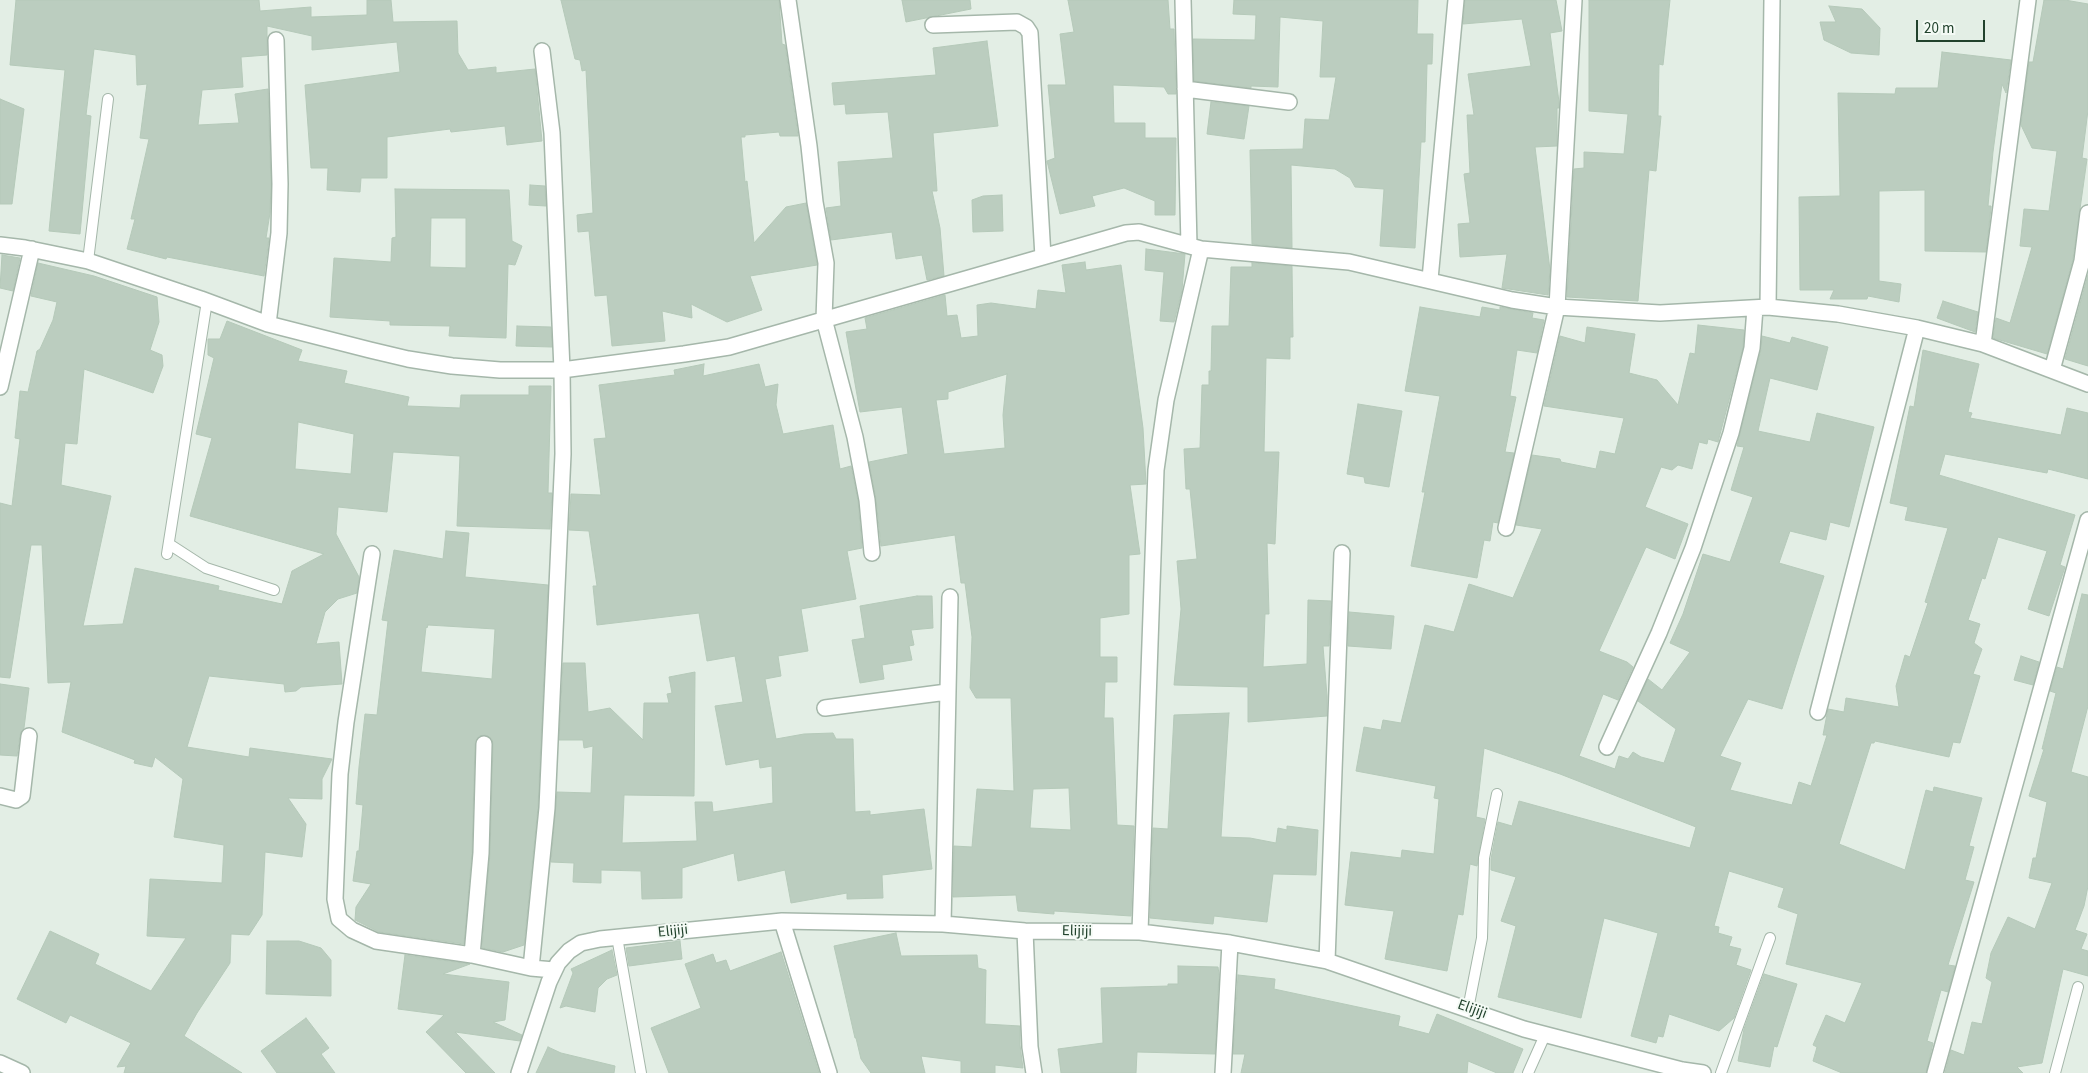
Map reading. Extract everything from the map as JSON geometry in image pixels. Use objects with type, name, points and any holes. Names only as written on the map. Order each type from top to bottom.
[{"type":"street","points":[[788,0],[810,146],[815,202],[826,263],[824,320],[855,437],[867,500],[872,553]]},
{"type":"street","points":[[1140,932],[1156,470],[1166,400],[1195,247],[1185,89],[1183,0]]},
{"type":"street","points":[[1430,279],[1456,0]]},
{"type":"street","points":[[1506,528],[1557,307],[1574,0]]},
{"type":"street","points":[[1607,747],[1659,633],[1693,548],[1731,432],[1752,348],[1761,307],[1772,0]]},
{"type":"street","points":[[1983,344],[2028,0]]},
{"type":"street","points":[[933,25],[1017,22],[1026,27],[1030,34],[1043,257]]},
{"type":"street","points":[[268,324],[279,233],[280,184],[276,40]]},
{"type":"street","points":[[530,968],[547,808],[563,454],[562,370],[552,133],[542,51]]},
{"type":"street","points":[[1185,89],[1289,102]]},
{"type":"street","points":[[2052,370],[2082,261],[2088,213]]},
{"type":"street","points":[[0,245],[32,249],[88,261],[207,301],[268,324],[408,359],[443,365],[500,370],[562,370],[684,354],[729,346],[1126,233],[1139,232],[1195,247],[1349,262],[1430,279],[1512,300],[1557,307],[1660,313],[1761,307],[1838,314],[1917,328],[1983,344],[2088,384]]},
{"type":"street","points":[[0,387],[32,249]]},
{"type":"street","points":[[1818,712],[1917,328]]},
{"type":"street","points":[[1935,1073],[2088,520]]},
{"type":"street","points":[[1327,960],[1342,552]]},
{"type":"street","points":[[372,554],[346,722],[340,774],[335,899],[339,919],[352,930],[376,940],[472,955],[530,968],[554,970]]},
{"type":"street","points":[[943,924],[950,597]]},
{"type":"street","points":[[825,708],[947,692]]},
{"type":"street","points":[[0,796],[16,800],[22,796],[29,736]]},
{"type":"street","points":[[472,955],[481,853],[484,744]]},
{"type":"street","points":[[782,921],[828,1073]]},
{"type":"street","name":"Elijiji","points":[[518,1073],[554,970],[569,951],[582,943],[617,937],[782,921],[943,924],[1025,931],[1140,932],[1230,943],[1327,960],[1545,1035],[1682,1071],[1703,1073]]},
{"type":"street","points":[[1025,931],[1030,1047],[1034,1073]]},
{"type":"street","points":[[1223,1073],[1230,943]]},
{"type":"street","points":[[0,1063],[22,1073]]},
{"type":"lane","points":[[88,261],[108,99]]},
{"type":"lane","points":[[207,301],[168,549],[206,568],[274,590]]},
{"type":"lane","points":[[1468,1009],[1482,938],[1484,858],[1497,794]]},
{"type":"lane","points":[[617,937],[641,1073]]},
{"type":"lane","points":[[1721,1073],[1770,938]]},
{"type":"lane","points":[[2055,1073],[2078,987]]},
{"type":"lane","points":[[1528,1073],[1545,1035]]},
{"type":"building","points":[[16,0],[259,0],[260,11],[311,7],[311,17],[367,15],[367,0],[391,0],[393,22],[457,21],[458,53],[468,70],[496,67],[496,73],[535,69],[542,141],[507,145],[505,126],[451,132],[450,129],[387,137],[387,178],[361,178],[360,192],[327,190],[328,168],[311,168],[305,85],[400,72],[397,42],[312,50],[312,36],[267,26],[267,55],[241,57],[243,87],[202,90],[198,125],[239,123],[235,94],[268,89],[271,184],[270,213],[266,238],[269,238],[264,276],[167,257],[166,259],[127,249],[135,219],[131,219],[149,139],[140,138],[147,84],[137,85],[136,55],[94,49],[86,115],[91,116],[80,234],[49,231],[65,70],[10,65]]},
{"type":"building","points":[[561,0],[779,0],[782,44],[785,45],[798,136],[780,136],[779,132],[741,137],[745,182],[747,181],[754,243],[786,207],[806,203],[817,265],[750,276],[762,310],[727,322],[691,304],[692,318],[662,311],[665,341],[612,346],[607,295],[595,296],[589,231],[578,232],[577,215],[593,213],[586,70],[582,71],[580,60],[575,59]]},
{"type":"building","points":[[902,0],[970,0],[971,9],[906,22]]},
{"type":"building","points":[[1068,0],[1168,0],[1170,29],[1174,29],[1176,94],[1168,94],[1164,87],[1113,85],[1114,123],[1145,123],[1145,138],[1176,138],[1175,215],[1155,215],[1155,201],[1124,188],[1092,196],[1095,206],[1060,214],[1047,161],[1055,158],[1048,85],[1066,85],[1060,34],[1074,32]]},
{"type":"building","points":[[1234,0],[1418,0],[1417,34],[1433,34],[1432,64],[1427,64],[1425,142],[1421,142],[1415,248],[1380,246],[1384,189],[1355,187],[1350,178],[1335,169],[1291,165],[1292,248],[1252,244],[1250,150],[1303,149],[1305,119],[1329,120],[1336,77],[1320,77],[1323,21],[1280,17],[1278,87],[1251,86],[1251,88],[1194,81],[1193,39],[1255,40],[1256,15],[1233,14]]},
{"type":"building","points":[[1465,0],[1556,0],[1562,31],[1550,33],[1559,102],[1559,108],[1557,108],[1557,146],[1535,147],[1550,270],[1548,295],[1502,288],[1507,254],[1460,257],[1458,224],[1470,223],[1464,174],[1470,173],[1467,115],[1474,115],[1468,74],[1531,66],[1522,19],[1463,24]]},
{"type":"building","points":[[1589,0],[1670,0],[1663,65],[1659,64],[1658,116],[1661,116],[1656,171],[1649,170],[1638,301],[1567,297],[1574,169],[1584,168],[1584,152],[1624,154],[1628,114],[1589,111]]},
{"type":"building","points":[[2044,0],[2065,0],[2088,4],[2088,110],[2082,158],[2087,159],[2073,259],[2047,354],[1993,338],[1996,318],[2010,323],[2032,247],[2020,246],[2024,209],[2049,211],[2057,151],[2032,148],[2021,125],[2029,62],[2033,62]]},
{"type":"building","points":[[1829,6],[1862,9],[1880,28],[1879,55],[1851,53],[1824,40],[1820,22],[1836,22]]},
{"type":"building","points":[[987,41],[998,126],[933,133],[937,191],[932,191],[940,228],[944,276],[927,280],[922,255],[896,259],[892,232],[831,240],[826,208],[841,206],[838,162],[893,158],[888,112],[846,114],[845,104],[834,105],[832,83],[936,75],[933,48]]},
{"type":"building","points":[[1942,52],[2011,60],[2006,93],[2002,84],[1993,152],[1988,206],[1991,206],[1991,208],[1986,252],[1925,251],[1925,190],[1879,191],[1879,281],[1901,284],[1899,302],[1868,296],[1867,299],[1830,299],[1834,290],[1800,290],[1799,197],[1840,196],[1838,93],[1895,94],[1896,88],[1938,88]]},
{"type":"building","points":[[0,99],[24,109],[12,204],[0,204]]},
{"type":"building","points":[[1211,102],[1249,106],[1244,139],[1207,134]]},
{"type":"building","points":[[530,185],[545,186],[546,206],[529,205]]},
{"type":"building","points":[[395,189],[509,190],[512,241],[522,246],[515,265],[508,264],[506,338],[449,336],[450,326],[390,325],[390,321],[330,317],[334,258],[391,262],[392,238],[396,237]],"holes":[[[431,218],[466,218],[466,268],[430,267]]]},
{"type":"building","points":[[1002,195],[1003,231],[973,232],[972,200],[983,196]]},
{"type":"building","points":[[1146,249],[1185,254],[1182,290],[1174,322],[1160,321],[1164,272],[1145,270]]},
{"type":"building","points":[[2,255],[20,258],[13,291],[0,288]]},
{"type":"building","points":[[1085,262],[1086,270],[1121,265],[1143,428],[1146,484],[1130,485],[1140,554],[1129,555],[1129,614],[1100,618],[1100,657],[1117,657],[1117,682],[1105,682],[1104,718],[1113,718],[1117,825],[1134,826],[1131,916],[1054,911],[1054,914],[1018,911],[1016,895],[953,897],[954,846],[972,847],[977,789],[1014,791],[1011,698],[976,698],[970,688],[972,637],[965,583],[961,583],[955,535],[881,546],[876,499],[869,462],[908,454],[902,407],[860,412],[846,332],[867,329],[865,318],[945,295],[947,316],[957,315],[961,338],[978,336],[977,305],[991,303],[1036,309],[1038,290],[1066,293],[1062,265]],"holes":[[[1007,374],[1003,415],[1005,448],[944,454],[936,400],[948,399],[948,392]],[[1069,788],[1071,830],[1030,828],[1033,789]]]},
{"type":"building","points":[[38,263],[94,276],[157,297],[159,322],[150,350],[162,355],[163,366],[153,393],[84,369],[77,444],[65,443],[61,485],[111,496],[83,626],[123,624],[135,568],[219,586],[218,590],[282,604],[292,571],[324,554],[190,516],[212,438],[196,434],[214,358],[208,355],[208,339],[220,339],[227,321],[302,350],[298,361],[347,371],[344,383],[409,397],[407,406],[460,408],[461,395],[529,395],[529,386],[551,386],[548,493],[552,493],[550,529],[457,526],[460,456],[393,452],[387,512],[338,507],[336,534],[359,577],[357,593],[338,599],[325,612],[316,644],[339,642],[342,684],[301,687],[296,691],[285,692],[284,684],[209,676],[187,747],[249,757],[250,748],[332,759],[322,779],[322,799],[288,798],[306,824],[302,857],[265,852],[262,915],[249,935],[231,934],[230,963],[184,1036],[242,1073],[124,1073],[126,1066],[117,1067],[131,1043],[70,1015],[66,1023],[17,999],[50,931],[99,954],[95,964],[151,991],[186,938],[147,936],[150,879],[222,883],[224,845],[174,837],[183,779],[155,757],[152,767],[134,763],[135,760],[62,732],[71,682],[48,683],[42,545],[31,545],[10,678],[0,677],[0,503],[12,506],[20,439],[15,438],[20,391],[28,392],[37,351],[40,349],[53,320],[57,302],[31,296]],"holes":[[[298,422],[354,434],[351,474],[295,469]]]},
{"type":"building","points":[[1252,263],[1292,266],[1293,337],[1290,337],[1290,359],[1266,358],[1264,452],[1279,452],[1275,544],[1267,543],[1269,614],[1265,614],[1263,667],[1307,664],[1308,600],[1331,601],[1329,646],[1323,646],[1327,716],[1248,722],[1248,687],[1174,685],[1181,609],[1177,561],[1197,559],[1190,489],[1186,489],[1184,449],[1200,448],[1202,385],[1209,385],[1212,326],[1229,326],[1231,267],[1252,267]]},
{"type":"building","points":[[2088,275],[2088,366],[2065,359]]},
{"type":"building","points":[[1943,301],[1978,312],[1975,332],[1937,318]]},
{"type":"building","points":[[1420,307],[1480,317],[1482,307],[1500,310],[1500,307],[1533,313],[1532,318],[1544,320],[1537,353],[1517,350],[1510,396],[1516,397],[1505,452],[1514,453],[1498,523],[1493,522],[1490,541],[1484,540],[1477,578],[1411,566],[1425,492],[1422,492],[1440,396],[1405,391]]},
{"type":"building","points":[[1698,325],[1744,330],[1743,347],[1718,442],[1708,439],[1707,444],[1699,442],[1692,469],[1678,465],[1672,470],[1661,467],[1645,507],[1688,524],[1675,559],[1646,547],[1599,651],[1627,662],[1633,667],[1618,700],[1603,694],[1579,756],[1615,769],[1619,756],[1628,759],[1633,752],[1641,757],[1664,763],[1676,729],[1638,701],[1648,679],[1662,690],[1690,652],[1670,643],[1683,614],[1703,554],[1730,562],[1753,497],[1731,490],[1744,447],[1737,446],[1761,350],[1762,336],[1790,343],[1792,337],[1828,347],[1817,390],[1770,378],[1758,431],[1810,442],[1817,413],[1874,427],[1849,527],[1830,522],[1826,540],[1790,531],[1779,563],[1824,576],[1782,709],[1748,699],[1720,756],[1741,763],[1730,790],[1792,805],[1799,782],[1811,786],[1827,735],[1823,735],[1828,709],[1844,712],[1846,698],[1899,707],[1896,686],[1905,655],[1910,657],[1928,603],[1925,602],[1948,528],[1905,520],[1908,507],[1890,503],[1910,406],[1914,407],[1923,350],[1979,364],[1968,412],[1972,413],[1970,418],[2061,435],[2067,408],[2088,413],[2088,479],[2048,469],[2047,473],[1945,454],[1939,475],[2075,515],[2060,565],[2065,567],[2049,616],[2028,609],[2047,551],[1998,537],[1985,579],[1982,578],[1968,620],[1980,624],[1974,643],[1982,649],[1973,674],[1980,676],[1960,743],[1953,742],[1949,757],[1875,741],[1871,743],[1839,844],[1905,870],[1926,790],[1933,792],[1934,787],[1982,798],[1969,846],[1974,847],[1965,880],[1974,882],[1948,965],[1955,966],[1948,992],[1941,990],[1927,1041],[1933,1043],[1926,1073],[1842,1073],[1813,1061],[1817,1047],[1813,1045],[1826,1015],[1845,1023],[1862,983],[1786,964],[1798,914],[1778,907],[1784,888],[1729,871],[1714,926],[1719,927],[1718,933],[1732,937],[1729,946],[1741,949],[1736,965],[1751,970],[1734,1018],[1719,1031],[1669,1014],[1663,1037],[1658,1036],[1656,1043],[1631,1036],[1658,933],[1604,918],[1581,1018],[1498,997],[1516,926],[1501,921],[1516,877],[1491,870],[1491,859],[1498,822],[1512,826],[1519,801],[1690,848],[1696,827],[1560,774],[1484,748],[1476,817],[1485,819],[1477,866],[1470,864],[1463,915],[1458,914],[1447,971],[1385,959],[1394,911],[1345,905],[1351,852],[1401,858],[1402,850],[1434,854],[1439,799],[1434,798],[1436,786],[1356,771],[1364,727],[1381,730],[1383,720],[1401,723],[1425,625],[1454,632],[1469,584],[1513,598],[1542,529],[1516,525],[1532,455],[1560,459],[1561,462],[1596,469],[1600,451],[1615,454],[1624,418],[1544,406],[1560,336],[1585,343],[1587,327],[1635,334],[1629,373],[1657,380],[1678,405],[1690,353],[1695,354]]},
{"type":"building","points":[[517,326],[551,327],[552,347],[516,346]]},
{"type":"building","points":[[704,364],[703,376],[759,364],[765,387],[778,384],[776,405],[783,434],[833,425],[840,469],[851,466],[858,501],[862,548],[847,551],[856,599],[801,609],[808,651],[778,656],[781,676],[765,679],[776,739],[804,734],[833,733],[836,739],[853,739],[855,812],[870,811],[870,815],[924,809],[932,869],[882,875],[883,898],[847,899],[847,893],[791,903],[785,870],[738,881],[734,853],[682,868],[682,898],[642,899],[641,871],[601,870],[601,883],[573,882],[574,863],[551,862],[557,792],[591,793],[593,746],[584,748],[583,740],[559,740],[563,663],[585,663],[588,712],[610,708],[643,740],[644,703],[669,703],[667,694],[672,693],[669,677],[695,672],[694,796],[624,795],[622,843],[697,841],[695,802],[712,802],[713,812],[773,803],[772,766],[760,768],[759,759],[726,765],[715,706],[743,702],[735,656],[707,661],[699,613],[597,625],[593,586],[597,586],[589,531],[569,530],[571,494],[601,495],[594,439],[606,438],[599,385],[675,375],[674,370]]},
{"type":"building","points":[[1358,404],[1402,411],[1389,487],[1365,483],[1364,477],[1347,474]]},
{"type":"building","points":[[446,531],[469,533],[465,577],[548,585],[538,807],[524,945],[503,952],[482,948],[490,853],[493,744],[492,739],[485,735],[479,736],[475,744],[472,852],[464,944],[379,932],[355,920],[356,907],[371,884],[353,881],[357,851],[359,851],[363,805],[356,804],[365,714],[377,715],[388,621],[382,620],[394,550],[443,559]],"holes":[[[428,625],[495,629],[492,679],[421,672],[426,627]]]},
{"type":"building","points":[[2082,594],[2088,595],[2088,706],[2071,772],[2088,777],[2088,886],[2084,906],[2075,930],[2087,934],[2081,949],[2088,951],[2088,976],[2063,969],[2042,1063],[2017,1067],[2023,1073],[1945,1073],[1951,1050],[1964,1055],[1972,1022],[1982,1024],[1992,982],[1986,978],[1991,953],[2008,917],[2035,929],[2052,883],[2029,878],[2033,858],[2036,858],[2047,802],[2029,796],[2044,749],[2042,749],[2056,693],[2050,691],[2057,667],[2063,669]]},
{"type":"building","points":[[917,596],[932,596],[933,628],[911,630],[914,645],[909,646],[912,660],[882,665],[884,679],[860,683],[852,640],[865,638],[860,606]]},
{"type":"building","points":[[1349,612],[1394,616],[1391,649],[1348,646]]},
{"type":"building","points":[[2021,656],[2039,662],[2033,685],[2014,680]]},
{"type":"building","points":[[0,684],[29,688],[24,728],[20,735],[17,756],[0,755]]},
{"type":"building","points":[[1229,713],[1221,837],[1250,838],[1276,843],[1278,828],[1287,830],[1287,826],[1318,830],[1316,875],[1273,874],[1267,922],[1214,916],[1213,924],[1150,918],[1153,828],[1168,829],[1174,715]]},
{"type":"building","points":[[896,933],[901,956],[977,955],[978,968],[986,970],[985,1024],[1020,1026],[1023,1068],[995,1065],[995,1073],[961,1073],[961,1061],[921,1056],[925,1073],[871,1073],[861,1059],[834,946]]},
{"type":"building","points":[[267,941],[299,941],[321,948],[331,960],[331,996],[266,994]]},
{"type":"building","points":[[680,941],[682,959],[629,966],[626,948]]},
{"type":"building","points":[[612,950],[617,975],[607,979],[598,988],[595,1012],[566,1006],[560,1008],[573,973],[571,969]]},
{"type":"building","points":[[781,952],[819,1073],[669,1073],[651,1028],[701,1008],[685,964],[713,954],[716,963],[726,960],[730,971]]},
{"type":"building","points":[[405,955],[470,964],[443,974],[509,982],[505,1020],[493,1022],[522,1035],[520,1041],[455,1032],[495,1073],[466,1073],[426,1032],[444,1015],[398,1009]]},
{"type":"building","points":[[1178,966],[1218,967],[1215,1054],[1137,1052],[1136,1073],[1061,1073],[1058,1049],[1103,1043],[1101,988],[1178,984]]},
{"type":"building","points":[[1764,974],[1797,984],[1777,1047],[1774,1046],[1770,1067],[1738,1061],[1744,1029]]},
{"type":"building","points":[[1238,975],[1275,979],[1274,989],[1400,1016],[1398,1026],[1429,1034],[1437,1014],[1523,1049],[1513,1073],[1497,1073],[1468,1061],[1467,1073],[1241,1073],[1245,1054],[1233,1054]]},
{"type":"building","points":[[306,1018],[329,1048],[321,1054],[335,1073],[277,1073],[261,1051]]},
{"type":"building","points":[[548,1047],[561,1053],[615,1066],[614,1073],[536,1073]]}]
